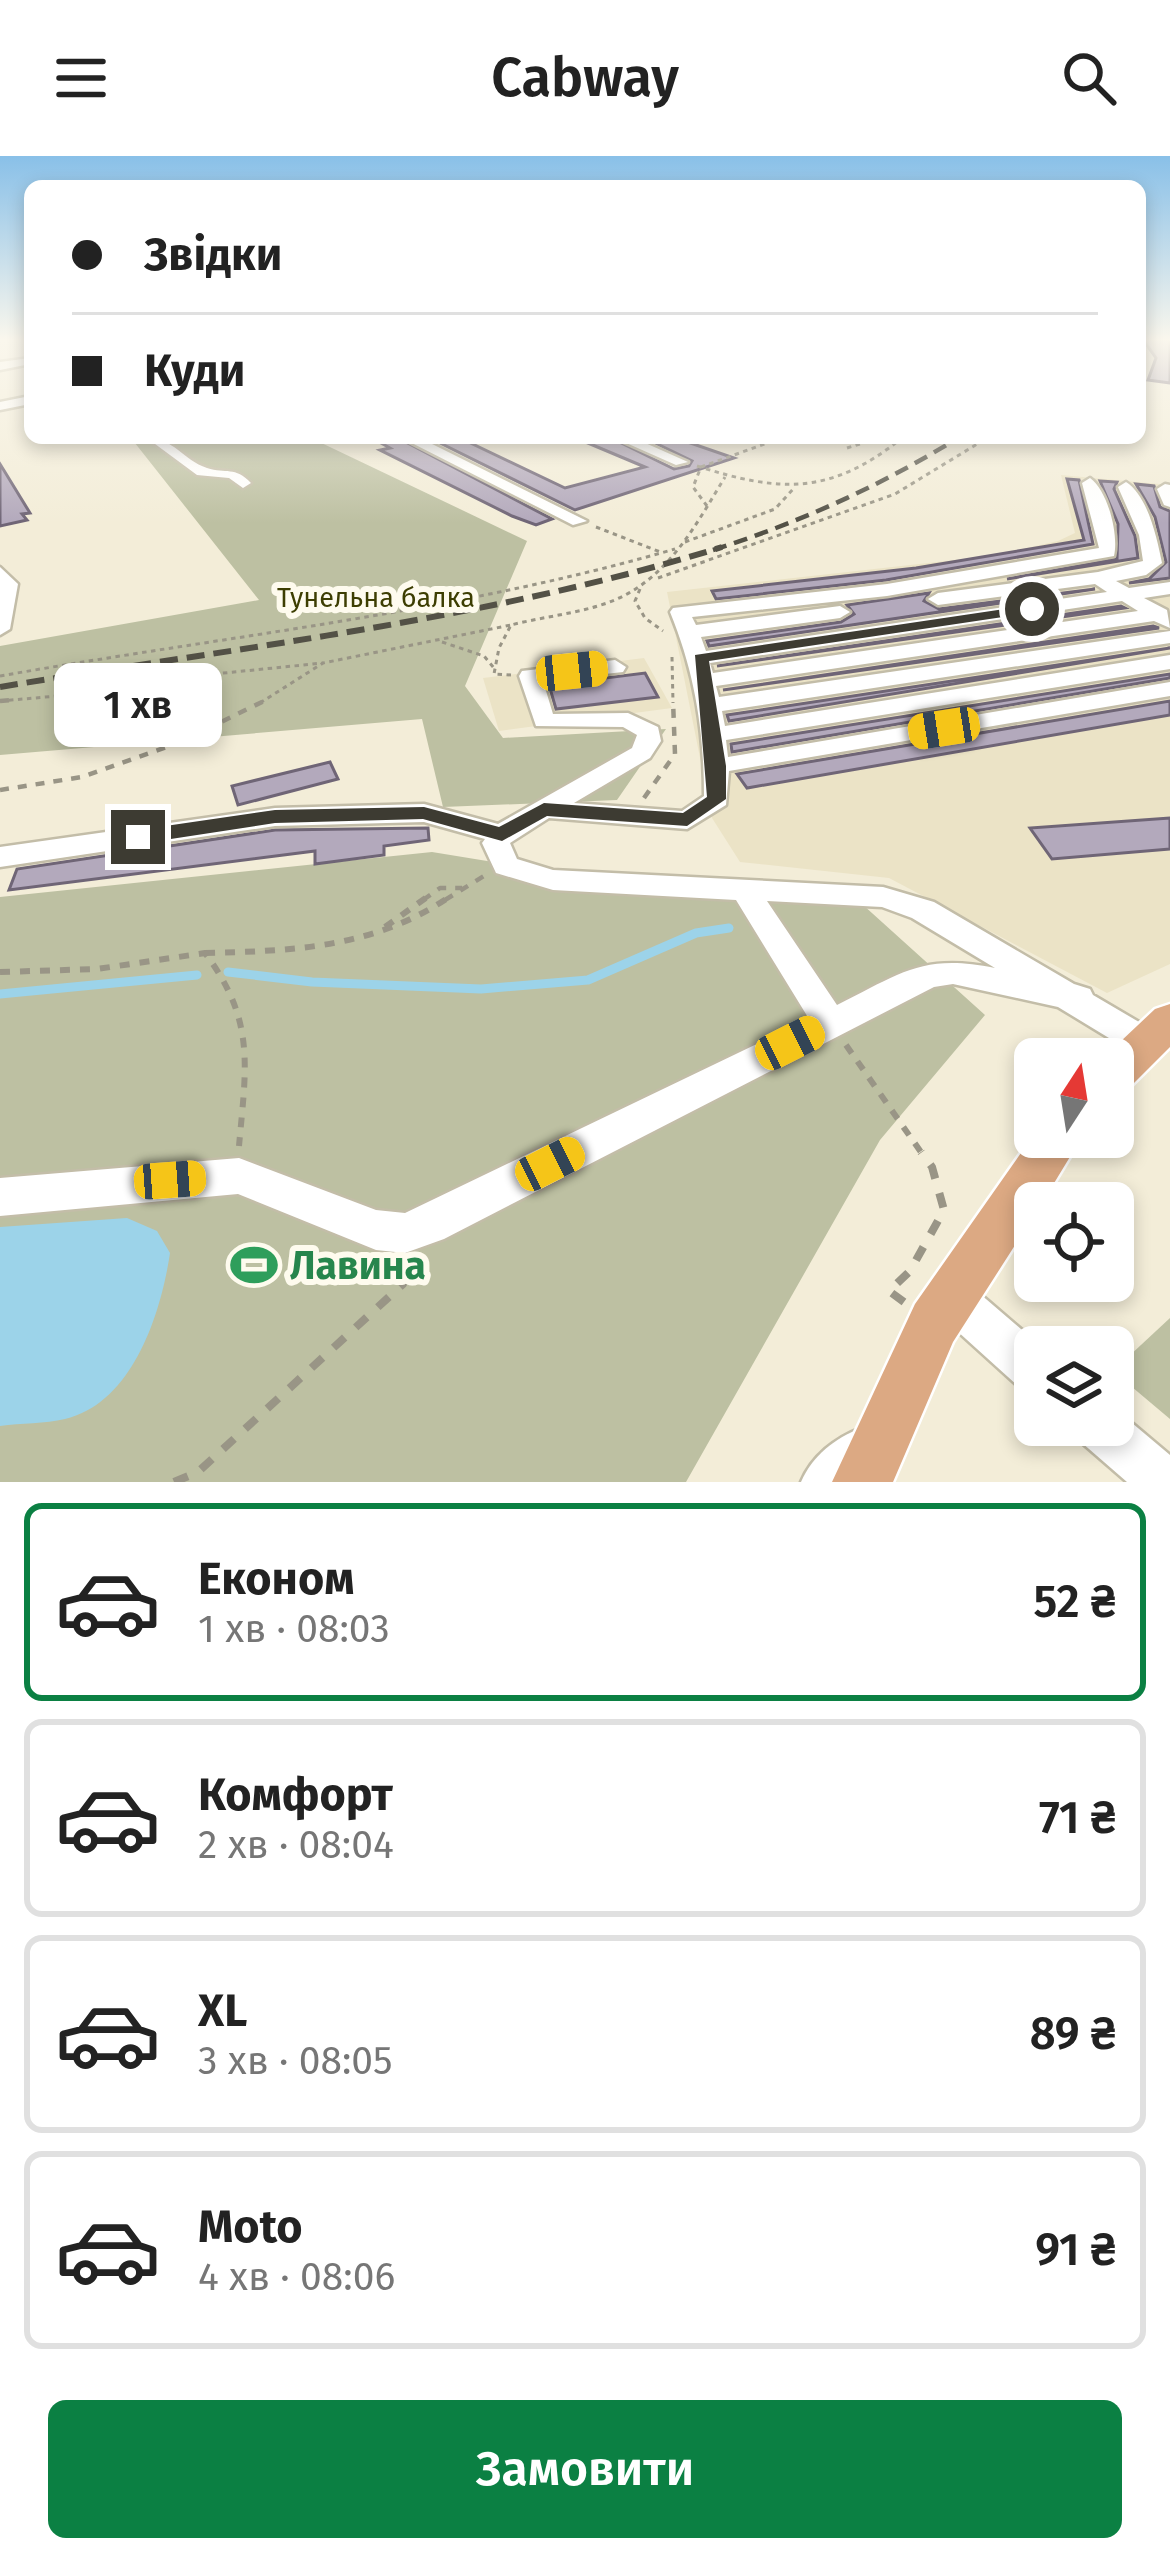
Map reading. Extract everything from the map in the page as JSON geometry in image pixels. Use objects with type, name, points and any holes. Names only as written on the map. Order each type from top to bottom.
[{"type":"main road","points":[[1134,1055],[1157,1031]]},
{"type":"main road","points":[[870,1460],[950,1296],[1045,1158]]},
{"type":"street","points":[[162,444],[202,472],[233,474],[244,483]]},
{"type":"street","points":[[421,444],[579,521]]},
{"type":"street","points":[[636,444],[680,462]]},
{"type":"street","points":[[544,809],[687,820],[717,799],[717,766],[702,669],[679,634],[680,612],[887,590],[1108,552],[1090,483]]},
{"type":"street","points":[[679,634],[1139,571],[1153,563],[1148,535],[1126,487]]},
{"type":"street","points":[[1098,578],[1166,616]]},
{"type":"street","points":[[0,629],[3,581]]},
{"type":"street","points":[[702,669],[1170,588]]},
{"type":"street","points":[[702,669],[1166,616]]},
{"type":"street","points":[[707,706],[1170,637]]},
{"type":"street","points":[[713,735],[1170,662]]},
{"type":"street","points":[[0,857],[275,817],[424,813],[502,834],[641,753],[649,732],[628,720],[544,721],[530,676],[615,667]]},
{"type":"street","points":[[717,766],[1170,689]]},
{"type":"street","points":[[502,834],[498,852],[506,866],[554,880],[837,891],[883,897],[923,910],[1078,998],[1157,1031]]},
{"type":"street","points":[[744,889],[830,1023]]},
{"type":"street","points":[[0,1196],[239,1176],[376,1230],[404,1233],[430,1225],[928,975],[953,972],[1078,998]]},
{"type":"street","points":[[950,1296],[1014,1352]]},
{"type":"street","points":[[1122,1446],[1164,1482]]},
{"type":"street","points":[[826,1482],[870,1460]]},
{"type":"path","points":[[706,506],[693,487],[701,467],[764,444]]},
{"type":"path","points":[[847,448],[860,444]]},
{"type":"path","points":[[680,462],[725,477],[820,486],[844,477],[893,444]]},
{"type":"path","points":[[0,700],[150,688],[214,674],[323,663],[607,604],[652,580],[895,494],[977,444]]},
{"type":"path","points":[[652,580],[725,477]]},
{"type":"path","points":[[683,542],[775,509],[795,487]]},
{"type":"path","points":[[579,521],[668,557]]},
{"type":"path","points":[[0,676],[170,646],[348,623],[668,557]]},
{"type":"path","points":[[640,589],[635,601],[645,618],[679,634]]},
{"type":"path","points":[[511,626],[494,674],[530,676]]},
{"type":"path","points":[[437,640],[466,647],[484,656],[495,669]]},
{"type":"path","points":[[632,818],[675,754],[671,653]]},
{"type":"path","points":[[0,790],[82,777],[178,743],[278,694],[323,663]]},
{"type":"path","points":[[0,972],[97,969],[205,953],[297,951],[406,925],[462,888],[440,888],[380,931]]},
{"type":"path","points":[[205,953],[217,969],[248,1042],[239,1176]]},
{"type":"path","points":[[830,1023],[932,1167],[944,1210],[910,1271],[889,1292]]},
{"type":"path","points":[[174,1482],[198,1472],[404,1284],[404,1233]]},
{"type":"shaded area","points":[[1061,475],[1170,485],[1170,964],[1107,993],[889,878],[740,862],[712,818],[667,592],[991,556],[1058,541],[1075,533]]},
{"type":"shaded area","points":[[644,658],[672,708],[499,731],[483,678]]},
{"type":"green space","name":"Тунельна балка","points":[[136,444],[324,444],[527,541],[465,686],[503,738],[666,729],[617,800],[443,807],[422,719],[0,755],[0,646],[259,600]]},
{"type":"green space","points":[[432,852],[524,867],[852,895],[985,1015],[880,1140],[686,1482],[0,1482],[0,897]]},
{"type":"green space","points":[[1170,1318],[1170,1419],[1134,1389],[1134,1351]]},
{"type":"water","points":[[127,1218],[157,1231],[170,1253],[151,1328],[126,1375],[89,1410],[57,1421],[0,1426],[0,1227]]},
{"type":"building","points":[[383,444],[409,444],[552,519],[536,525],[512,516],[380,450],[390,448]]},
{"type":"building","points":[[442,444],[473,444],[565,488],[645,467],[590,444],[623,444],[674,469],[692,461],[657,444],[693,444],[734,458],[575,510]]},
{"type":"building","points":[[0,464],[30,513],[22,514],[27,520],[0,526]]},
{"type":"building","points":[[1067,479],[1079,480],[1093,544],[886,580],[716,599],[712,591],[916,568],[1084,540]]},
{"type":"building","points":[[1100,481],[1117,482],[1114,489],[1135,536],[1138,558],[1007,579],[1117,559],[1118,524]]},
{"type":"building","points":[[1136,484],[1154,486],[1160,507],[1170,511],[1170,578],[1129,583],[1149,579],[1166,562],[1155,517]]},
{"type":"building","points":[[1095,589],[709,646],[707,641],[841,622],[854,614],[847,605],[929,593],[924,601],[939,609]]},
{"type":"building","points":[[1121,606],[1125,608],[717,666]]},
{"type":"building","points":[[1153,626],[1159,628],[723,690]]},
{"type":"building","points":[[1170,648],[729,721],[727,715]]},
{"type":"building","points":[[645,673],[658,697],[556,709],[549,685]]},
{"type":"building","points":[[1170,674],[1170,678],[732,752],[731,744]]},
{"type":"building","points":[[1170,701],[1170,715],[747,788],[737,774]]},
{"type":"building","points":[[330,762],[338,779],[238,805],[232,786]]},
{"type":"building","points":[[1170,818],[1170,849],[1052,859],[1030,828]]},
{"type":"building","points":[[428,828],[429,840],[384,846],[384,855],[315,864],[315,851],[9,890],[17,869],[275,830]]},
{"type":"waterway","points":[[228,972],[312,982],[481,989],[588,980],[696,933],[729,928]]},
{"type":"waterway","points":[[0,994],[197,975]]},
{"type":"railway","points":[[719,548],[839,502],[948,444]]},
{"type":"railway","points":[[0,687],[454,613],[719,548]]},
{"type":"railway","points":[[713,550],[719,548]]},
{"type":"place","name":"Лавина","points":[[254,1265]]},
{"type":"route","points":[[138,837],[275,817],[424,813],[502,834],[544,809],[687,820],[717,799],[717,766],[701,658],[1032,609]]}]
